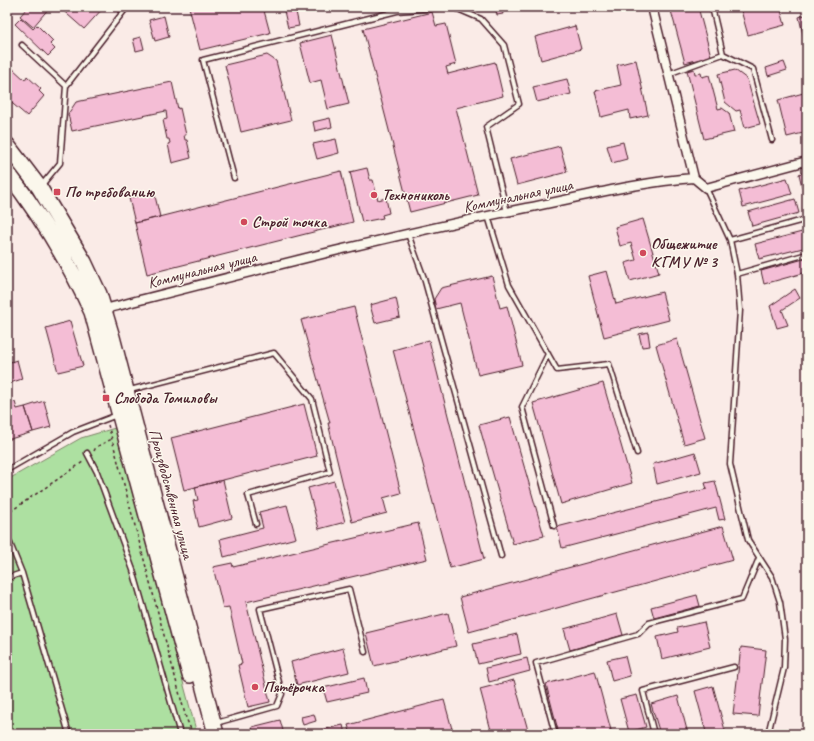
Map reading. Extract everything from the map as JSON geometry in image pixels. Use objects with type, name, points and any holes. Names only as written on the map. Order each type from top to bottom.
[{"type":"highway","name":"Производственная улица","points":[[7,145],[39,187],[84,262],[99,294],[98,311],[112,416],[212,730]]},
{"type":"highway","name":"Производственная улица","points":[[7,172],[28,199],[98,311],[125,391],[212,730]]},
{"type":"street","points":[[652,7],[694,178],[706,188],[807,161]]},
{"type":"street","name":"Коммунальная улица","points":[[98,311],[408,234],[488,216],[666,180],[694,178]]},
{"type":"lane","points":[[39,187],[60,163],[66,86],[126,7]]},
{"type":"lane","points":[[234,178],[203,60],[397,11],[447,7]]},
{"type":"lane","points":[[453,7],[481,19],[504,45],[519,104],[486,127],[507,212]]},
{"type":"lane","points":[[714,7],[712,7],[723,54]]},
{"type":"lane","points":[[22,45],[66,86]]},
{"type":"lane","points":[[668,74],[723,54],[753,69],[772,140]]},
{"type":"lane","points":[[706,188],[730,240],[737,274],[740,310],[730,464],[748,540],[772,577],[780,602],[785,639],[784,668],[768,734]]},
{"type":"lane","points":[[488,216],[509,285],[557,370],[609,364],[637,453]]},
{"type":"lane","points":[[730,240],[807,219]]},
{"type":"lane","points":[[408,234],[424,278],[501,556]]},
{"type":"lane","points":[[737,274],[807,254]]},
{"type":"lane","points":[[125,391],[274,353],[312,399],[330,472],[248,495],[256,524]]},
{"type":"lane","points":[[548,354],[522,407],[554,526]]},
{"type":"lane","points":[[7,470],[73,432],[112,416]]},
{"type":"lane","points":[[88,455],[97,472],[134,570],[180,734]]},
{"type":"lane","points":[[7,536],[22,573],[69,734]]},
{"type":"lane","points":[[555,734],[536,663],[638,634],[649,623],[742,598],[759,558]]},
{"type":"lane","points":[[7,578],[22,573]]},
{"type":"lane","points":[[212,730],[277,706],[282,694],[260,609],[348,589],[365,652]]},
{"type":"lane","points":[[654,734],[643,691],[734,667]]},
{"type":"path","points":[[112,416],[112,439],[186,718],[193,734]]},
{"type":"path","points":[[7,516],[8,513],[88,455],[96,447],[112,439]]},
{"type":"path","points":[[241,729],[243,734]]},
{"type":"green space","points":[[115,428],[197,734],[7,734],[7,480],[81,438]]},
{"type":"building","points":[[28,7],[50,7],[33,27],[20,16]]},
{"type":"building","points":[[59,7],[104,7],[84,29]]},
{"type":"building","points":[[189,7],[263,7],[270,33],[200,50]]},
{"type":"building","points":[[283,7],[295,7],[299,26],[288,28]]},
{"type":"building","points":[[495,7],[507,7],[507,9],[502,10],[503,14],[497,15]]},
{"type":"building","points":[[670,7],[698,7],[711,56],[685,63]]},
{"type":"building","points":[[740,7],[780,7],[785,25],[748,35]]},
{"type":"building","points":[[432,12],[436,26],[446,24],[456,64],[446,67],[448,74],[495,62],[503,96],[456,108],[478,195],[410,212],[363,29]]},
{"type":"building","points":[[807,14],[807,43],[805,43],[799,17]]},
{"type":"building","points":[[164,16],[169,37],[155,41],[149,20]]},
{"type":"building","points":[[21,18],[33,29],[37,25],[53,41],[50,44],[55,49],[48,56],[15,24]]},
{"type":"building","points":[[575,26],[581,49],[541,60],[535,37]]},
{"type":"building","points":[[332,35],[349,104],[328,109],[321,80],[310,83],[300,43]]},
{"type":"building","points":[[141,37],[144,49],[136,51],[133,39]]},
{"type":"building","points":[[267,55],[276,61],[291,120],[241,132],[225,65]]},
{"type":"building","points":[[636,60],[648,115],[630,119],[629,110],[601,117],[595,91],[621,85],[617,65]]},
{"type":"building","points":[[7,61],[12,66],[11,67],[25,80],[27,76],[41,89],[39,91],[44,96],[27,116],[7,99]]},
{"type":"building","points":[[784,62],[787,70],[768,76],[766,68]]},
{"type":"building","points":[[694,69],[695,74],[701,73],[702,77],[709,75],[718,109],[722,108],[729,113],[734,132],[704,139],[687,71]]},
{"type":"building","points":[[735,70],[747,79],[760,124],[745,128],[740,110],[736,111],[725,102],[718,74]]},
{"type":"building","points":[[567,79],[571,94],[537,102],[533,87]]},
{"type":"building","points":[[172,82],[178,109],[180,108],[186,135],[184,135],[185,140],[187,140],[191,158],[172,163],[168,144],[170,143],[169,139],[167,139],[163,120],[167,119],[166,111],[72,131],[68,114],[76,102]]},
{"type":"building","points":[[807,92],[807,132],[787,137],[778,100]]},
{"type":"building","points":[[330,118],[332,127],[315,131],[313,122]]},
{"type":"building","points":[[336,139],[339,153],[317,159],[313,144]]},
{"type":"building","points":[[623,142],[627,159],[612,163],[607,146]]},
{"type":"building","points":[[560,146],[567,172],[517,185],[510,159]]},
{"type":"building","points":[[367,168],[370,180],[373,180],[378,200],[386,198],[389,213],[382,215],[383,218],[362,222],[350,172]]},
{"type":"building","name":"Строй точка","points":[[341,171],[353,222],[147,274],[135,223]]},
{"type":"building","points":[[807,171],[807,194],[804,195],[799,174]]},
{"type":"building","points":[[787,178],[792,194],[743,207],[739,191]]},
{"type":"building","points":[[154,192],[160,217],[135,223],[129,198]]},
{"type":"building","points":[[795,199],[799,213],[752,226],[748,212]]},
{"type":"building","name":"Общежитие КГМУ № 3","points":[[643,219],[659,273],[630,281],[625,263],[636,260],[631,243],[620,246],[615,227]]},
{"type":"building","points":[[806,231],[807,247],[759,259],[755,244]]},
{"type":"building","points":[[807,258],[807,272],[764,284],[761,271]]},
{"type":"building","points":[[607,271],[616,304],[662,292],[669,320],[604,337],[588,276]]},
{"type":"building","points":[[492,276],[500,308],[507,306],[522,365],[478,375],[460,303],[436,309],[434,299],[441,288]]},
{"type":"building","points":[[795,289],[800,298],[782,310],[788,325],[777,328],[770,306]]},
{"type":"building","points":[[396,298],[400,317],[375,323],[370,305]]},
{"type":"building","points":[[354,307],[401,493],[383,498],[387,513],[352,522],[328,423],[330,423],[301,320]]},
{"type":"building","points":[[70,321],[83,366],[58,372],[46,328]]},
{"type":"building","points":[[648,332],[650,346],[642,347],[639,334]]},
{"type":"building","points":[[677,339],[705,438],[684,444],[656,345]]},
{"type":"building","points":[[429,340],[484,559],[450,568],[393,350]]},
{"type":"building","points":[[17,360],[22,379],[7,384],[7,363]]},
{"type":"building","points":[[603,383],[632,483],[561,504],[533,403]]},
{"type":"building","points":[[44,401],[51,427],[33,432],[25,407]]},
{"type":"building","points":[[15,402],[17,409],[25,407],[33,432],[7,440],[7,404]]},
{"type":"building","points":[[304,404],[317,456],[184,490],[171,438]]},
{"type":"building","points":[[510,417],[544,536],[513,544],[479,425]]},
{"type":"building","points":[[695,452],[701,472],[657,484],[653,464]]},
{"type":"building","points":[[223,480],[232,518],[199,527],[193,501],[198,500],[195,487]]},
{"type":"building","points":[[334,481],[345,522],[319,529],[308,488]]},
{"type":"building","points":[[715,481],[725,519],[719,520],[716,508],[562,548],[557,527],[707,489],[705,483]]},
{"type":"building","points":[[287,505],[296,538],[224,557],[220,539],[263,528],[259,512]]},
{"type":"building","points":[[418,523],[427,559],[246,602],[270,702],[248,707],[238,665],[242,664],[229,607],[223,608],[213,567],[232,563],[233,567]]},
{"type":"building","points":[[723,526],[733,560],[469,632],[460,597]]},
{"type":"building","points":[[697,595],[700,606],[654,618],[651,607]]},
{"type":"building","points":[[448,613],[456,646],[374,666],[366,633]]},
{"type":"building","points":[[617,614],[623,635],[570,650],[564,629]]},
{"type":"building","points":[[704,622],[710,647],[662,659],[657,637],[678,632],[677,628]]},
{"type":"building","points":[[517,634],[521,654],[478,664],[473,644]]},
{"type":"building","points":[[741,647],[766,650],[758,716],[733,714]]},
{"type":"building","points":[[343,648],[349,672],[297,685],[291,662]]},
{"type":"building","points":[[625,656],[630,676],[612,681],[607,660]]},
{"type":"building","points":[[527,658],[530,671],[489,682],[486,668]]},
{"type":"building","points":[[595,671],[612,734],[559,734],[546,684]]},
{"type":"building","points":[[364,678],[367,693],[327,702],[323,688]]},
{"type":"building","points":[[514,680],[529,734],[492,734],[480,689]]},
{"type":"building","points":[[713,686],[726,734],[700,734],[706,732],[695,691]]},
{"type":"building","points":[[637,695],[646,727],[629,732],[620,699]]},
{"type":"building","points":[[678,696],[688,734],[660,734],[651,704]]},
{"type":"building","points":[[444,700],[452,729],[433,734],[351,734],[348,725]]},
{"type":"building","points":[[314,714],[316,721],[303,725],[301,717]]},
{"type":"building","points":[[280,720],[284,734],[254,734],[252,727]]},
{"type":"building","points":[[343,725],[345,734],[305,734]]},
{"type":"building","points":[[452,729],[453,734],[433,734]]},
{"type":"place","name":"По требованию","points":[[57,192]]},
{"type":"place","name":"Технониколь","points":[[374,195]]},
{"type":"place","name":"Строй точка","points":[[244,222]]},
{"type":"place","name":"Общежитие КГМУ № 3","points":[[643,253]]},
{"type":"place","name":"Слобода Томиловы","points":[[106,398]]},
{"type":"place","name":"Пятёрочка","points":[[255,687]]}]
